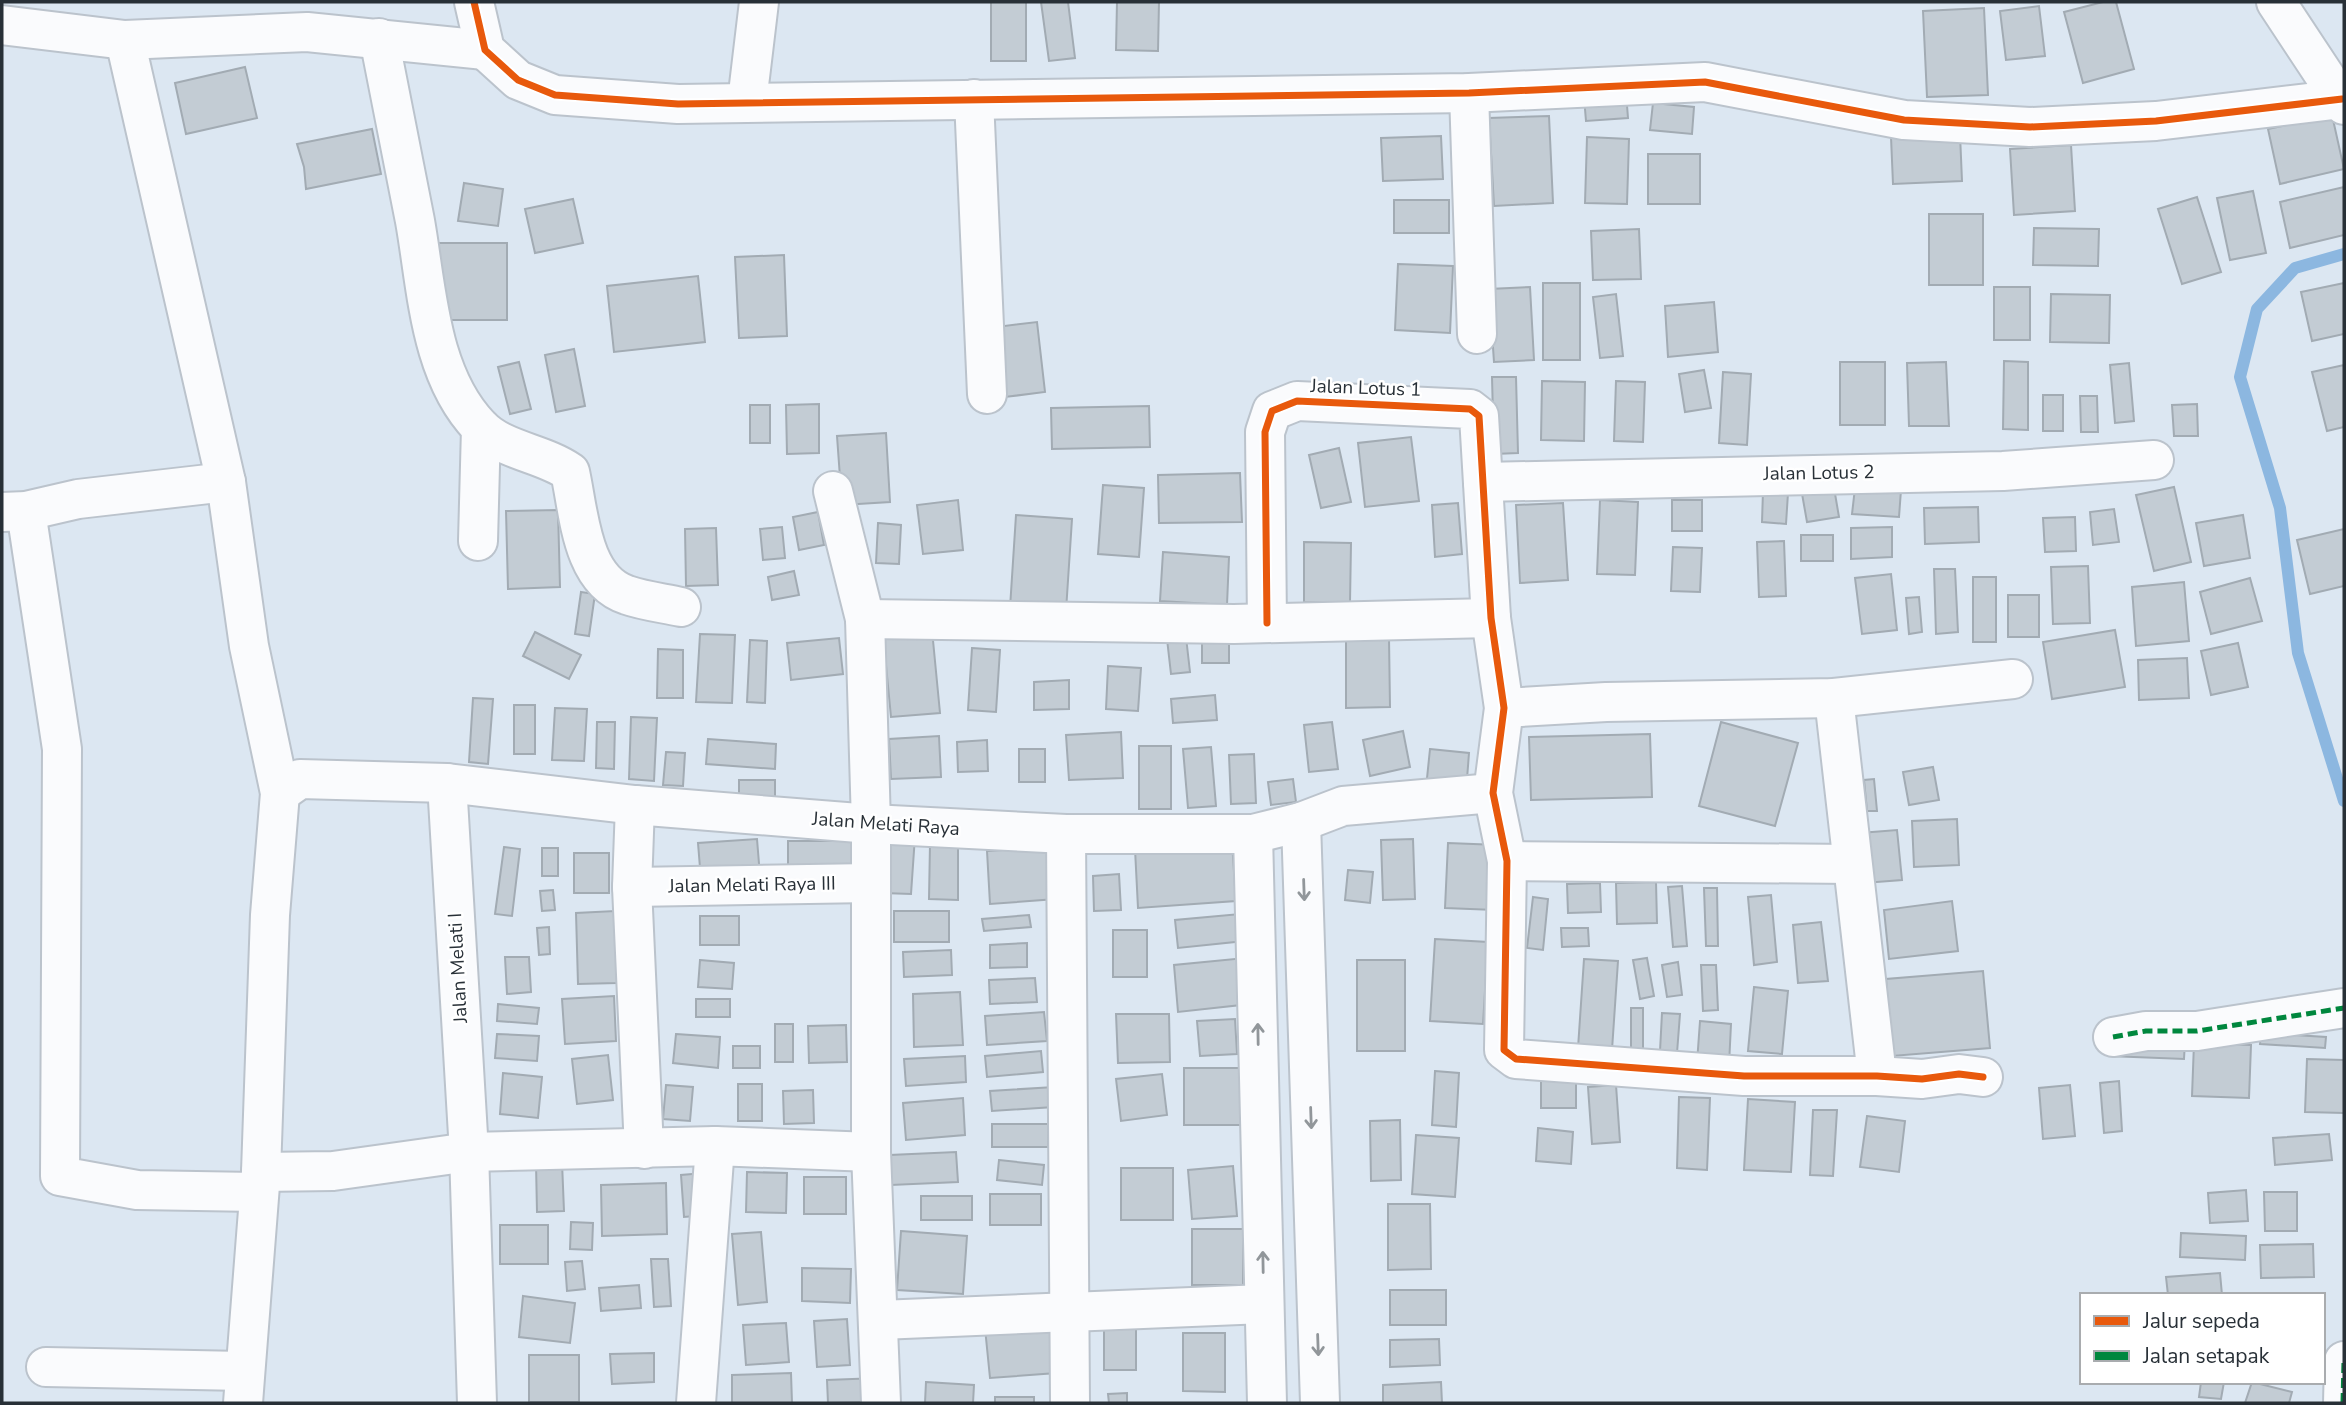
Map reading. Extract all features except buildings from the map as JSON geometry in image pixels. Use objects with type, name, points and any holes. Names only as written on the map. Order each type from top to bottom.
[{"type":"street","points":[[474,2],[485,50],[518,80],[555,95],[678,104],[1469,93],[1705,82],[1905,120],[2031,127],[2156,121],[2343,102],[2276,2]]},
{"type":"street","points":[[747,102],[759,2]]},
{"type":"street","points":[[2,25],[125,40],[307,32],[485,50]]},
{"type":"street","points":[[379,38],[439,352],[451,381],[481,429],[517,448],[554,461],[569,472],[587,544],[599,575],[606,583],[625,595],[681,607]]},
{"type":"street","points":[[46,1367],[243,1387],[260,1182],[270,915],[280,793],[249,646],[226,482],[125,40]]},
{"type":"street","points":[[1469,93],[1477,334]]},
{"type":"street","points":[[974,99],[987,394]]},
{"type":"street","name":"Jalan Lotus 1","points":[[1267,623],[1265,432],[1272,411],[1297,401],[1470,409],[1479,416],[1491,618],[1504,708],[1493,793],[1507,861],[1504,1050],[1516,1059],[1744,1076],[1877,1076],[1922,1079],[1959,1074],[1983,1077]]},
{"type":"street","points":[[478,541],[481,429]]},
{"type":"street","name":"Jalan Lotus 2","points":[[1483,482],[2003,471],[2154,460]]},
{"type":"street","points":[[226,482],[78,499],[14,512],[62,749],[60,1176],[137,1190],[260,1182],[469,1153],[715,1146],[871,1152]]},
{"type":"street","points":[[833,491],[865,619],[871,824],[871,1152],[880,1320],[881,1403]]},
{"type":"street","points":[[865,619],[1267,623],[1491,618]]},
{"type":"street","points":[[1504,708],[1606,702],[1834,698],[2013,679]]},
{"type":"street","points":[[1834,698],[1877,1076]]},
{"type":"street","name":"Jalan Melati Raya","points":[[280,793],[300,779],[447,783],[635,805],[871,824],[1066,834],[1253,834],[1301,822],[1343,806],[1493,793]]},
{"type":"street","name":"Jalan Melati I","points":[[447,783],[469,1153],[477,1403]]},
{"type":"street","points":[[635,805],[632,887],[643,1149]]},
{"type":"street","points":[[1301,822],[1320,1403]]},
{"type":"street","points":[[1066,834],[1070,1403]]},
{"type":"street","points":[[1253,834],[1267,1403]]},
{"type":"street","points":[[1507,861],[1851,864]]},
{"type":"street","name":"Jalan Melati Raya III","points":[[632,887],[871,883]]},
{"type":"street","points":[[2113,1037],[2146,1031],[2197,1031],[2344,1008]]},
{"type":"street","points":[[696,1403],[715,1146]]},
{"type":"street","points":[[1262,1189],[1314,1189]]},
{"type":"street","points":[[880,1320],[1264,1304]]},
{"type":"street","points":[[2343,1403],[2344,1361]]},
{"type":"waterway","points":[[2344,254],[2295,268],[2257,309],[2240,377],[2280,508],[2298,653],[2344,801]]},
{"type":"marked path","points":[[2113,1037],[2146,1031],[2197,1031],[2344,1008]]},
{"type":"marked path","points":[[2343,1403],[2344,1361]]},
{"type":"cycle path","points":[[474,2],[485,50],[518,80],[555,95],[678,104],[1469,93],[1705,82],[1904,120],[2030,127],[2156,121],[2342,99]]},
{"type":"cycle path","points":[[1267,623],[1265,432],[1272,411],[1297,401],[1470,409],[1479,416],[1491,618],[1504,708],[1493,793],[1507,861],[1504,1050],[1516,1059],[1744,1076],[1877,1076],[1922,1079],[1959,1074],[1983,1077]]}]
